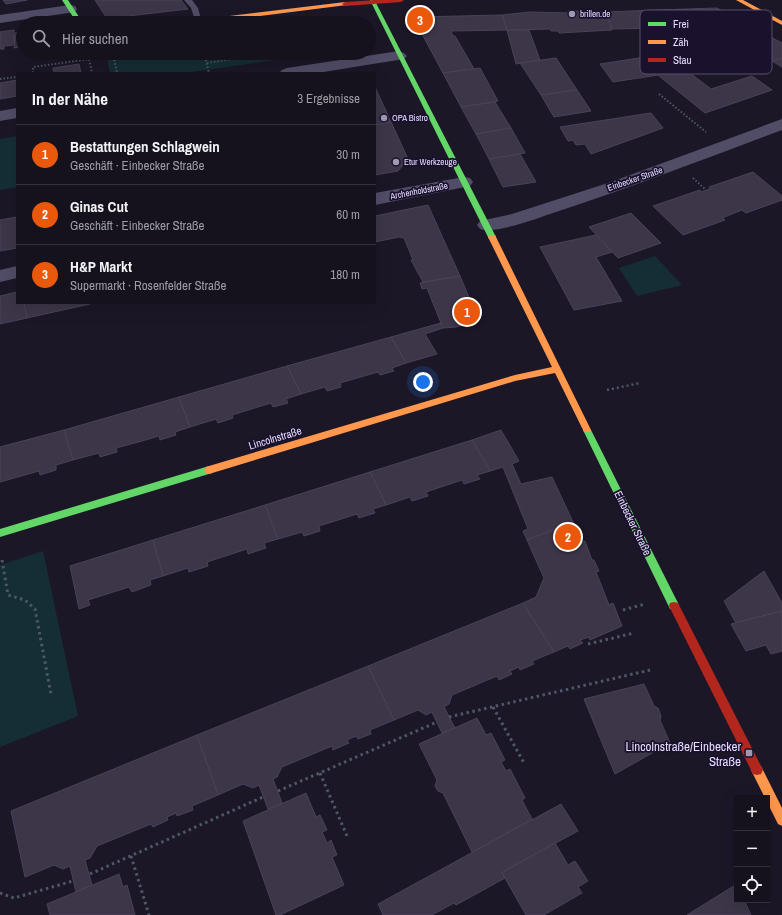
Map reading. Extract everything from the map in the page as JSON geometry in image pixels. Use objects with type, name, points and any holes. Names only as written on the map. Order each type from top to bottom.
[{"type":"street","points":[[246,16],[372,0],[401,0]]},
{"type":"street","name":"Einbecker Straße","points":[[372,0],[399,56],[486,225],[671,600],[782,820]]},
{"type":"street","points":[[739,0],[758,10]]},
{"type":"street","points":[[0,19],[67,4],[75,16]]},
{"type":"street","points":[[772,18],[782,23]]},
{"type":"street","points":[[376,59],[399,56]]},
{"type":"street","points":[[294,72],[373,60]]},
{"type":"street","points":[[0,116],[16,113]]},
{"type":"street","name":"Einbecker Straße","points":[[486,225],[515,219],[617,186],[782,124]]},
{"type":"street","name":"Archenholdstraße","points":[[376,199],[464,182]]},
{"type":"street","points":[[0,276],[16,272]]},
{"type":"street","name":"Lincolnstraße","points":[[0,533],[515,378],[558,369]]},
{"type":"lane","points":[[188,0],[194,8],[197,16]]},
{"type":"path","points":[[33,72],[32,68],[83,60]]},
{"type":"path","points":[[89,60],[92,72]]},
{"type":"path","points":[[114,60],[117,72]]},
{"type":"path","points":[[209,72],[207,62],[222,60]]},
{"type":"path","points":[[0,79],[16,76]]},
{"type":"path","points":[[659,94],[697,125]]},
{"type":"path","points":[[607,390],[640,383]]},
{"type":"path","points":[[2,560],[8,596],[25,600],[34,609],[51,694]]},
{"type":"path","points":[[623,610],[646,604]]},
{"type":"path","points":[[588,644],[634,633]]},
{"type":"path","points":[[449,717],[650,670]]},
{"type":"path","points":[[493,707],[524,763]]},
{"type":"path","points":[[278,791],[437,722]]},
{"type":"path","points":[[320,773],[347,836]]},
{"type":"path","points":[[90,874],[263,797]]},
{"type":"path","points":[[131,856],[149,915]]},
{"type":"path","points":[[0,893],[14,898],[73,881]]},
{"type":"shaded area","points":[[107,60],[275,60],[192,72],[110,72]]},
{"type":"shaded area","points":[[16,136],[16,187],[0,190],[0,139]]},
{"type":"shaded area","points":[[655,256],[682,285],[637,296],[619,268]]},
{"type":"shaded area","points":[[43,551],[78,716],[0,747],[0,565]]},
{"type":"building","points":[[3,0],[27,0],[6,4]]},
{"type":"building","points":[[95,0],[181,0],[188,9],[128,16],[105,16]]},
{"type":"building","points":[[717,8],[721,10],[657,10]]},
{"type":"building","points":[[568,11],[606,12],[612,30],[559,33],[559,31],[551,31],[550,29],[507,30],[502,15],[530,12],[569,13]]},
{"type":"building","points":[[640,11],[640,28],[612,29],[606,12]]},
{"type":"building","points":[[502,15],[507,30],[451,31],[474,69],[443,73],[414,19],[417,17]]},
{"type":"building","points":[[14,30],[13,45],[4,46],[4,49],[0,49],[0,32]]},
{"type":"building","points":[[507,30],[529,30],[540,60],[516,64]]},
{"type":"building","points":[[15,33],[16,48],[14,48]]},
{"type":"building","points":[[772,38],[782,43],[782,58],[772,61]]},
{"type":"building","points":[[556,58],[577,90],[541,95],[520,63]]},
{"type":"building","points":[[640,58],[640,74],[691,74],[711,89],[752,76],[772,90],[705,113],[658,75],[613,82],[600,64]]},
{"type":"building","points":[[782,58],[782,67],[772,61]]},
{"type":"building","points":[[79,64],[81,72],[54,72],[53,68]]},
{"type":"building","points":[[480,68],[498,101],[461,107],[443,73]]},
{"type":"building","points":[[16,80],[16,96],[0,99],[0,83]]},
{"type":"building","points":[[376,89],[391,122],[376,125]]},
{"type":"building","points":[[577,90],[591,111],[554,117],[541,95]]},
{"type":"building","points":[[495,102],[511,128],[476,134],[461,107]]},
{"type":"building","points":[[651,113],[663,128],[591,154],[585,144],[576,145],[573,140],[568,141],[560,127]]},
{"type":"building","points":[[391,122],[408,159],[398,171],[376,175],[376,125]]},
{"type":"building","points":[[511,128],[525,153],[489,159],[476,134]]},
{"type":"building","points":[[520,154],[536,182],[503,187],[489,159]]},
{"type":"building","points":[[753,172],[782,196],[782,200],[746,213],[742,210],[722,218],[725,220],[683,235],[653,206],[700,190],[701,192],[710,189],[709,187]]},
{"type":"building","points":[[428,205],[460,276],[423,282],[411,260],[413,260],[404,238],[399,237],[376,242],[376,216]]},
{"type":"building","points":[[631,213],[661,243],[618,258],[589,227]]},
{"type":"building","points":[[16,217],[16,248],[0,251],[0,220]]},
{"type":"building","points":[[596,235],[612,252],[596,257],[622,301],[574,310],[540,247]]},
{"type":"building","points":[[460,276],[479,321],[456,327],[443,328],[427,288],[422,289],[420,283]]},
{"type":"building","points":[[16,292],[16,304],[24,304],[27,318],[0,324],[0,296]]},
{"type":"building","points":[[24,304],[90,304],[27,318]]},
{"type":"building","points":[[441,323],[443,328],[425,334],[437,354],[406,363],[391,337]]},
{"type":"building","points":[[391,337],[406,363],[392,368],[394,371],[380,375],[378,372],[340,383],[341,387],[327,391],[325,387],[301,394],[287,366]]},
{"type":"building","points":[[287,366],[301,394],[286,399],[288,403],[273,407],[271,403],[232,415],[233,418],[218,423],[216,419],[190,427],[179,397]]},
{"type":"building","points":[[179,397],[190,427],[175,432],[176,435],[160,440],[159,436],[116,448],[117,452],[100,457],[99,453],[73,460],[64,430]]},
{"type":"building","points":[[64,430],[73,460],[56,465],[56,470],[40,475],[39,471],[0,482],[0,447]]},
{"type":"building","points":[[501,430],[519,461],[512,464],[521,484],[552,477],[573,522],[527,540],[523,531],[528,529],[503,467],[490,471],[472,440]]},
{"type":"building","points":[[472,440],[490,471],[477,475],[480,479],[464,484],[462,480],[426,492],[428,496],[412,501],[410,497],[386,505],[370,472]]},
{"type":"building","points":[[370,472],[386,505],[373,509],[375,513],[359,518],[357,514],[319,526],[320,531],[304,536],[302,532],[278,539],[265,505]]},
{"type":"building","points":[[265,505],[278,539],[264,543],[266,548],[248,554],[247,549],[207,562],[208,566],[189,572],[188,568],[163,576],[153,540]]},
{"type":"building","points":[[573,522],[582,542],[585,541],[592,560],[594,560],[599,571],[596,572],[609,605],[613,603],[622,626],[590,640],[589,637],[580,640],[583,643],[570,649],[568,646],[554,652],[523,603],[536,597],[544,578],[527,540]]},
{"type":"building","points":[[153,540],[163,576],[150,580],[151,585],[132,592],[129,587],[88,600],[90,605],[79,609],[70,566]]},
{"type":"building","points":[[764,571],[782,603],[782,611],[736,623],[724,601]]},
{"type":"building","points":[[523,603],[554,652],[532,661],[534,664],[520,670],[519,667],[510,671],[512,674],[499,680],[497,676],[452,695],[449,704],[444,707],[455,728],[442,733],[432,712],[426,715],[418,710],[394,720],[368,666]]},
{"type":"building","points":[[782,611],[782,651],[771,654],[766,645],[746,651],[731,624]]},
{"type":"building","points":[[368,666],[394,720],[370,730],[371,734],[358,739],[356,736],[347,740],[349,743],[333,750],[332,746],[282,767],[277,777],[273,779],[282,803],[268,809],[259,785],[253,788],[243,784],[218,795],[197,735]]},
{"type":"building","points":[[644,684],[654,706],[658,708],[661,716],[660,720],[670,743],[615,774],[584,699]]},
{"type":"building","points":[[477,718],[486,735],[491,733],[505,760],[501,762],[506,771],[510,769],[525,798],[522,800],[532,819],[472,852],[443,793],[438,791],[435,786],[437,780],[419,744]]},
{"type":"building","points":[[197,735],[218,795],[192,806],[193,810],[177,816],[176,813],[167,817],[168,820],[153,827],[151,824],[97,846],[90,858],[85,860],[92,885],[76,892],[70,866],[63,869],[54,865],[25,877],[11,811]]},
{"type":"building","points":[[306,793],[316,817],[320,815],[327,830],[322,832],[327,843],[331,840],[337,855],[332,857],[344,885],[280,915],[276,915],[243,821]]},
{"type":"building","points":[[561,804],[578,831],[502,872],[505,878],[456,905],[454,903],[432,915],[383,915],[378,904]]},
{"type":"building","points":[[555,843],[568,865],[575,861],[588,881],[578,887],[582,893],[544,915],[526,915],[502,873]]},
{"type":"building","points":[[119,874],[123,887],[127,885],[135,915],[50,915],[47,904]]},
{"type":"building","points":[[734,886],[734,903],[745,903],[751,915],[687,915]]},
{"type":"traffic: fast","points":[[65,0],[75,16]]},
{"type":"traffic: fast","points":[[372,1],[492,237]]},
{"type":"traffic: fast","points":[[587,430],[674,606]]},
{"type":"traffic: fast","points":[[0,533],[209,470]]},
{"type":"traffic: slow","points":[[739,0],[758,10]]},
{"type":"traffic: slow","points":[[246,16],[345,4]]},
{"type":"traffic: slow","points":[[772,18],[782,23]]},
{"type":"traffic: slow","points":[[492,237],[587,430]]},
{"type":"traffic: slow","points":[[209,470],[515,378],[558,369]]},
{"type":"traffic: slow","points":[[757,770],[782,820]]},
{"type":"traffic: jam","points":[[345,4],[401,0]]},
{"type":"traffic: jam","points":[[674,606],[757,770]]},
{"type":"place","name":"brillen.de","points":[[572,14]]},
{"type":"place","name":"H&P Markt","points":[[420,20]]},
{"type":"place","name":"OPA Bistro","points":[[384,118]]},
{"type":"place","name":"Etur Werkzeuge","points":[[396,162]]},
{"type":"place","name":"Bestattungen Schlagwein","points":[[467,312]]},
{"type":"place","name":"Ginas Cut","points":[[568,537]]},
{"type":"place","name":"Lincolnstraße/Einbecker Straße","points":[[749,753]]}]
